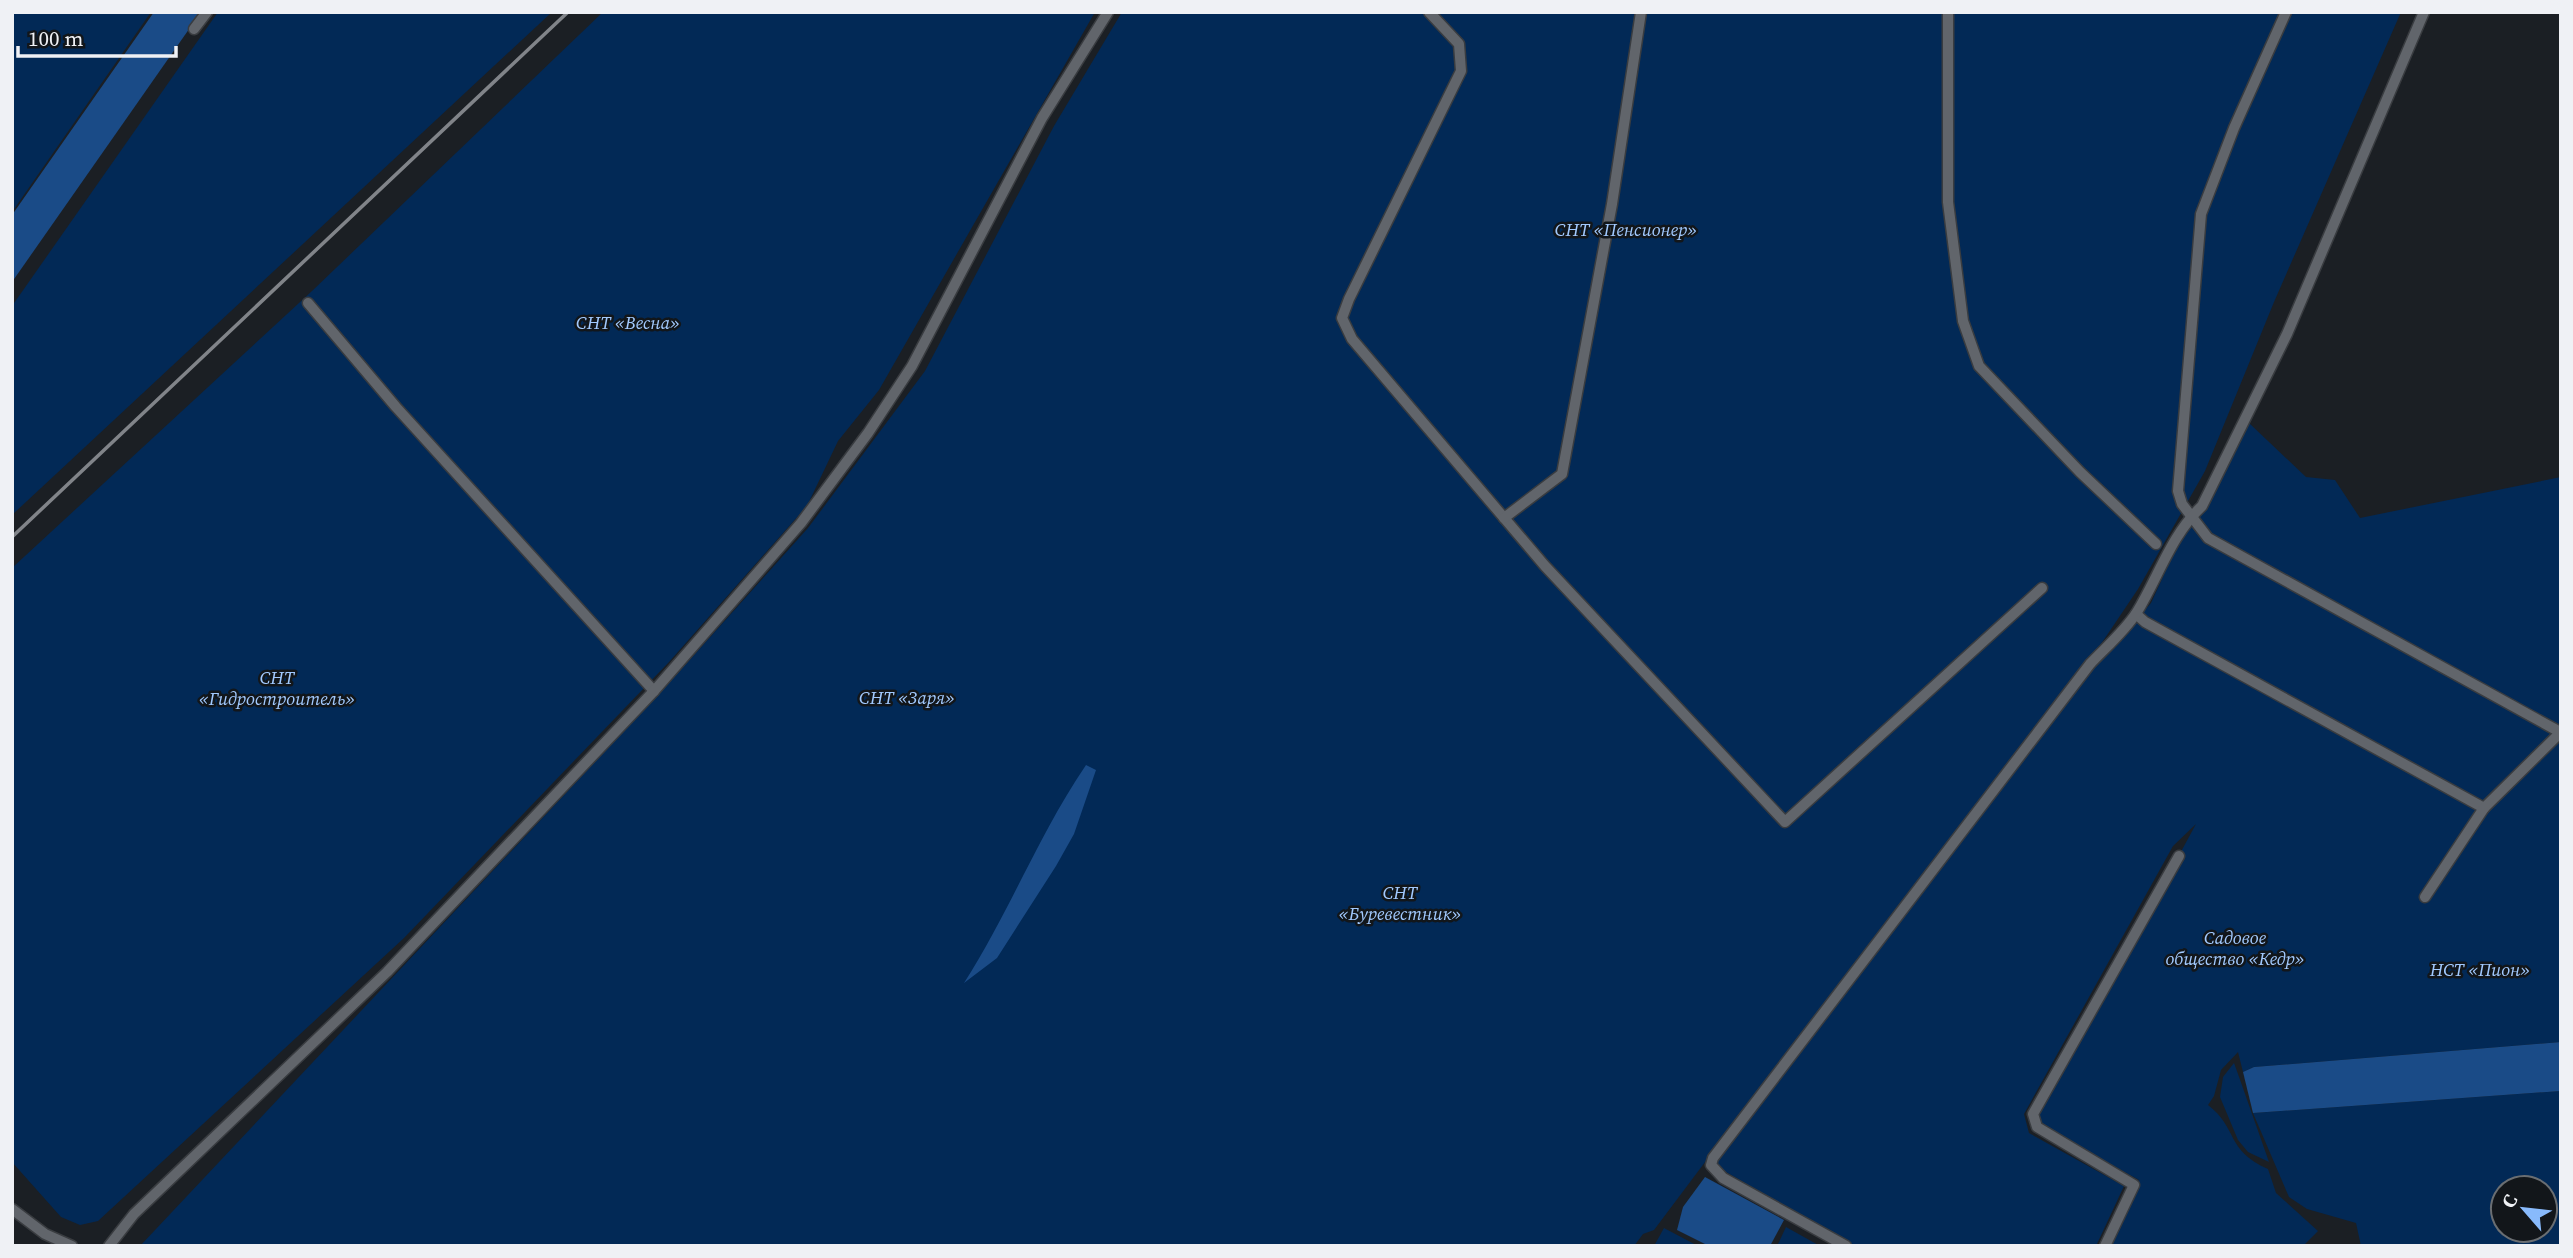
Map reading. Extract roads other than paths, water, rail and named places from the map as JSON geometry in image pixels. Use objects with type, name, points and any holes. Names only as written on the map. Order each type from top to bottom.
[{"type":"street","points":[[194,29],[207,12]]},
{"type":"street","points":[[102,1246],[109,1245],[134,1214],[387,972],[654,691],[801,523],[868,433],[912,366],[1042,118],[1108,12]]},
{"type":"street","points":[[1504,518],[1562,474],[1612,204],[1641,12]]},
{"type":"street","points":[[1948,12],[1948,202],[1963,321],[1979,366],[2080,472],[2156,544]]},
{"type":"street","points":[[2286,12],[2234,128],[2202,214],[2178,491],[2191,516],[2208,538],[2561,732],[2484,808],[2425,897]]},
{"type":"street","points":[[1846,1246],[1723,1178],[1711,1165],[1713,1158],[2090,664],[2136,614],[2167,552],[2191,516],[2202,506],[2287,334],[2424,12]]},
{"type":"street","points":[[1433,14],[1459,44],[1461,71],[1342,318],[1352,339],[1504,518],[1785,822],[2042,588]]},
{"type":"street","points":[[308,303],[396,407],[654,691]]},
{"type":"street","points":[[2136,614],[2484,808]]},
{"type":"street","points":[[2105,1246],[2134,1185],[2037,1127],[2033,1114],[2179,856]]},
{"type":"street","points":[[12,1209],[46,1234],[72,1246]]},
{"type":"railway","points":[[12,537],[568,12]]},
{"type":"park label","name":"СНТ «Пенсионер»","points":[[1626,229]]},
{"type":"park label","name":"СНТ «Весна»","points":[[628,322]]},
{"type":"park label","name":"СНТ «Гидростроитель»","points":[[277,687]]},
{"type":"park label","name":"СНТ «Заря»","points":[[907,697]]},
{"type":"park label","name":"СНТ «Буревестник»","points":[[1400,902]]},
{"type":"park label","name":"Садовое общество «Кедр»","points":[[2235,947]]},
{"type":"park label","name":"НСТ «Пион»","points":[[2480,969]]}]
